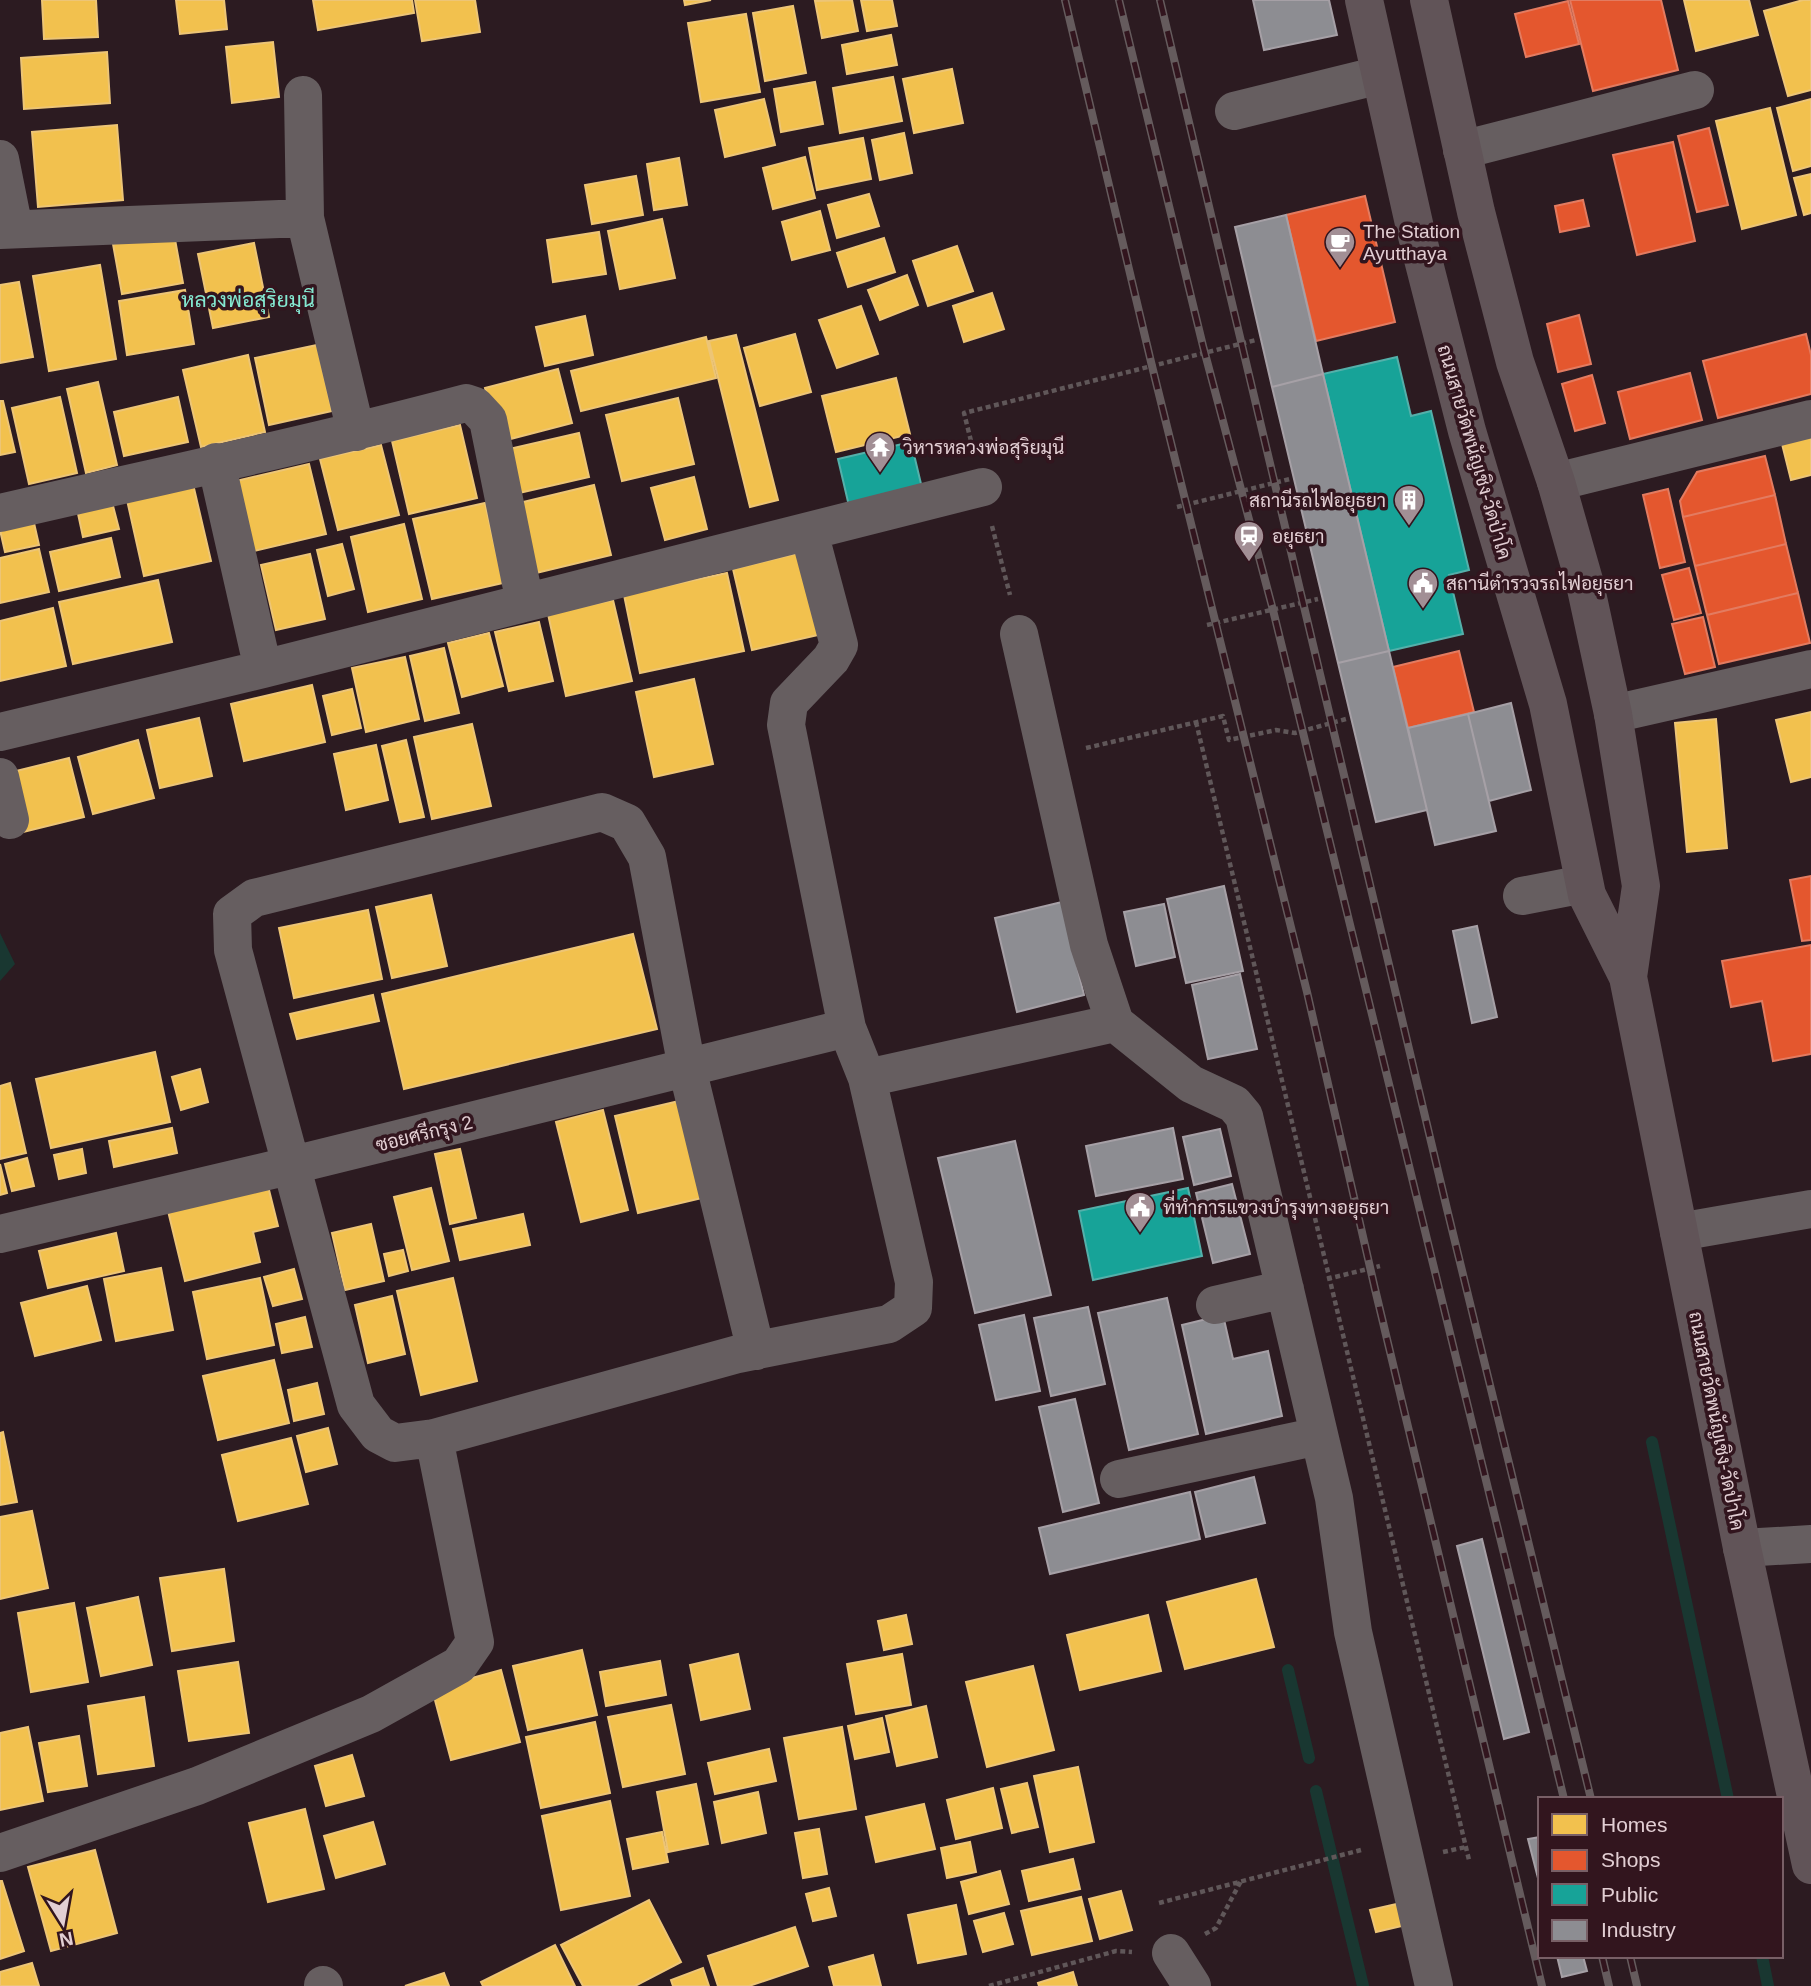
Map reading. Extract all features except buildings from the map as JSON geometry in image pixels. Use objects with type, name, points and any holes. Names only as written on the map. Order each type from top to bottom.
[{"type":"main road","name":"ถนนสายวัดพนัญเชิง-วัดป่าโค","points":[[1364,0],[1415,228],[1467,431],[1548,704],[1584,884],[1628,977],[1742,1548],[1811,1865]]},
{"type":"main road","name":"ถนนสายวัดพนัญเชิง-วัดป่าโค","points":[[1429,0],[1476,212],[1514,362],[1556,482],[1585,583],[1614,714],[1641,886],[1628,977]]},
{"type":"street","points":[[1234,111],[1380,75]]},
{"type":"street","points":[[1462,150],[1695,90]]},
{"type":"street","points":[[303,95],[305,218],[356,432]]},
{"type":"street","points":[[0,159],[7,229],[305,218]]},
{"type":"street","points":[[0,513],[356,432],[466,403],[475,405],[488,421],[525,603]]},
{"type":"street","points":[[1556,482],[1811,419]]},
{"type":"street","points":[[216,462],[262,669]]},
{"type":"street","points":[[0,732],[262,669],[983,487]]},
{"type":"street","points":[[756,1351],[687,1068],[647,858],[627,822],[602,812],[254,898],[232,914],[233,950],[356,1405],[378,1434],[395,1443],[434,1438],[756,1351],[889,1324],[913,1308],[914,1282],[867,1078],[847,1028],[786,725],[789,704],[831,659],[838,645],[809,532]]},
{"type":"street","points":[[1019,634],[1089,945],[1115,1023],[1191,1084],[1234,1104],[1244,1116],[1334,1498],[1353,1632],[1434,1986]]},
{"type":"street","points":[[1614,714],[1811,669]]},
{"type":"street","points":[[0,777],[10,820]]},
{"type":"street","points":[[1522,896],[1584,884]]},
{"type":"street","points":[[867,1078],[1115,1023]]},
{"type":"street","name":"ซอยศรีกรุง 2","points":[[0,1234],[293,1165],[847,1028]]},
{"type":"street","points":[[1679,1232],[1811,1209]]},
{"type":"street","points":[[1215,1305],[1284,1289]]},
{"type":"street","points":[[1119,1479],[1319,1436]]},
{"type":"street","points":[[0,1853],[197,1786],[371,1714],[459,1665],[475,1642],[434,1438]]},
{"type":"street","points":[[1742,1548],[1811,1544]]},
{"type":"street","points":[[1154,1953],[1192,1986]]},
{"type":"path","points":[[1004,573],[964,413],[1256,340]]},
{"type":"path","points":[[1177,507],[1290,479]]},
{"type":"path","points":[[1207,625],[1318,599]]},
{"type":"path","points":[[1047,757],[1223,716],[1229,740],[1255,732],[1276,730],[1295,733],[1346,719]]},
{"type":"path","points":[[1196,722],[1469,1860]]},
{"type":"path","points":[[1284,1289],[1380,1266]]},
{"type":"path","points":[[1159,1903],[1356,1851]]},
{"type":"path","points":[[989,1986],[1116,1951],[1154,1953],[1216,1928],[1241,1881]]},
{"type":"shaded area","points":[[0,933],[15,964],[0,981]]},
{"type":"waterway","points":[[1652,1442],[1728,1797]]},
{"type":"waterway","points":[[1288,1670],[1309,1758]]},
{"type":"waterway","points":[[1316,1791],[1363,1986]]},
{"type":"waterway","points":[[1762,1958],[1768,1986]]},
{"type":"railway","points":[[1065,0],[1152,366],[1307,992],[1375,1289],[1542,1986]]},
{"type":"railway","points":[[1119,0],[1203,346],[1273,610],[1564,1797]]},
{"type":"railway","points":[[1160,0],[1447,1209],[1591,1797]]},
{"type":"railway","points":[[1602,1958],[1609,1986]]},
{"type":"railway","points":[[1630,1958],[1637,1986]]},
{"type":"place","name":"The Station Ayutthaya","points":[[1340,269]]},
{"type":"place","name":"วิหารหลวงพ่อสุริยมุนี","points":[[880,474]]},
{"type":"place","name":"สถานีรถไฟอยุธยา","points":[[1409,527]]},
{"type":"place","name":"อยุธยา","points":[[1249,563]]},
{"type":"place","name":"สถานีตำรวจรถไฟอยุธยา","points":[[1423,610]]},
{"type":"place","name":"ที่ทำการแขวงบำรุงทางอยุธยา","points":[[1140,1234]]},
{"type":"district","name":"หลวงพ่อสุริยมุนี","points":[[248,300]]}]
